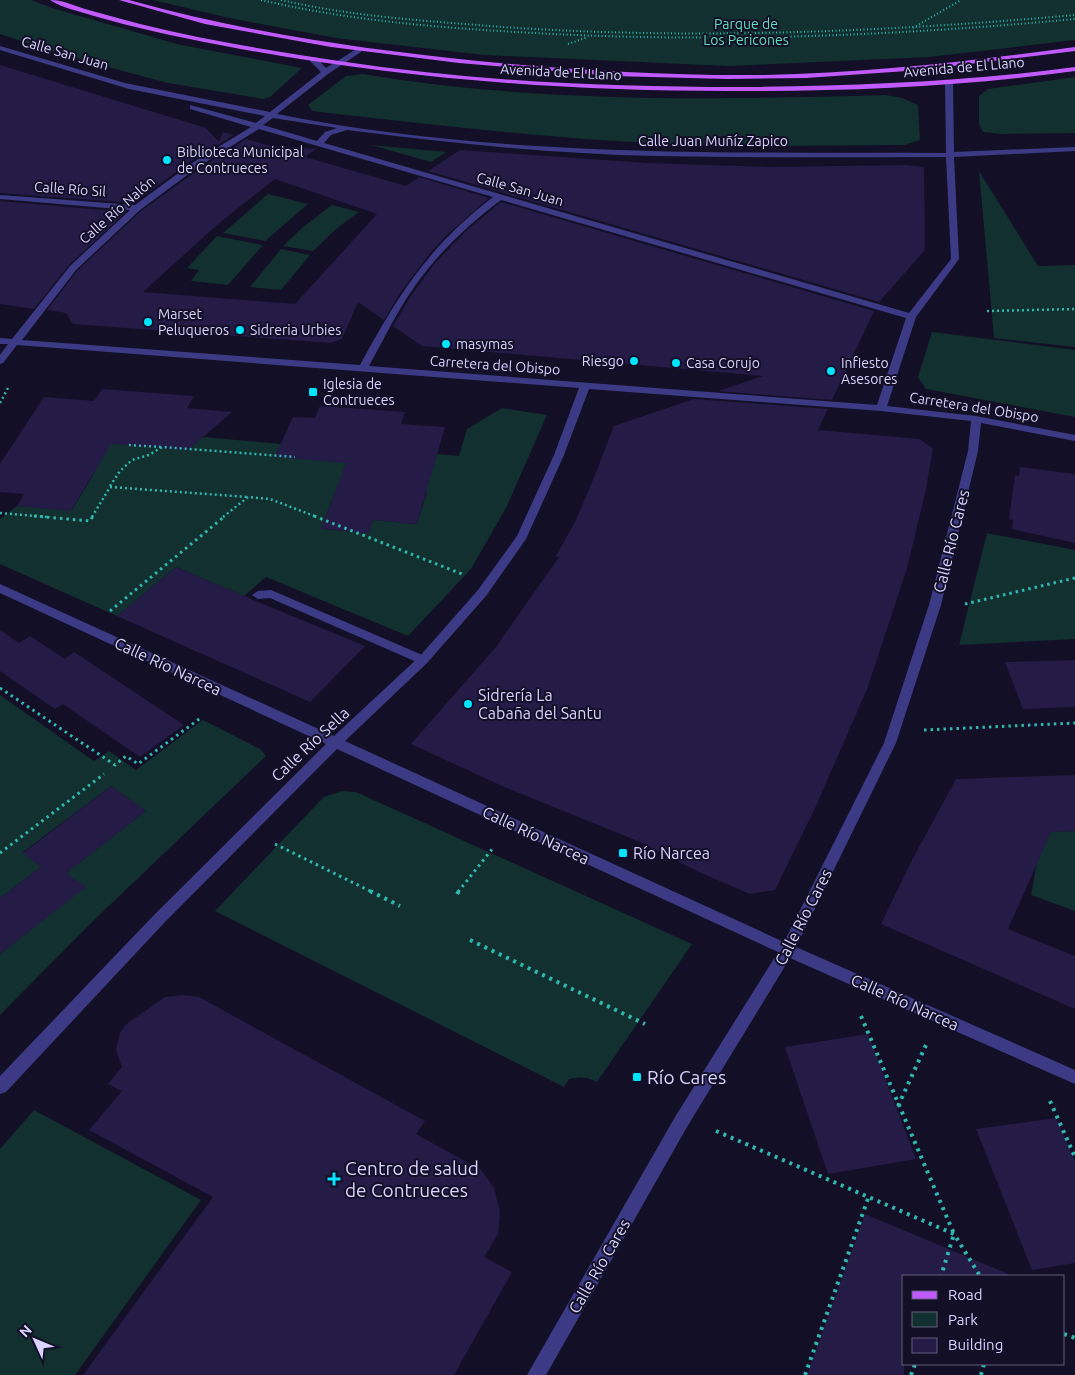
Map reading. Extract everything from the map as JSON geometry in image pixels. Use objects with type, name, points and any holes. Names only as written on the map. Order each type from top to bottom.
[{"type":"main road","name":"Avenida de El Llano","points":[[54,0],[168,32],[213,42],[340,64],[442,77],[559,86],[680,90],[850,88],[950,82],[1075,68]]},
{"type":"main road","name":"Avenida de El Llano","points":[[122,0],[242,30],[358,50],[545,70],[681,76],[767,77],[922,68],[1075,50]]},
{"type":"street","name":"Calle San Juan","points":[[0,48],[319,146],[911,317]]},
{"type":"street","name":"Calle Río Nalón","points":[[0,361],[73,268],[137,208],[195,165],[256,127],[325,72],[340,64],[358,50]]},
{"type":"street","points":[[313,59],[325,72]]},
{"type":"street","points":[[881,408],[911,317],[955,259],[950,155],[950,82]]},
{"type":"street","name":"Calle San Juan","points":[[122,85],[271,116]]},
{"type":"street","name":"Calle Juan Muñíz Zapico","points":[[271,116],[412,137],[519,147],[654,154],[950,155],[1075,149]]},
{"type":"street","name":"Calle Juan Muñíz Zapico","points":[[319,146],[322,138],[331,131],[353,128]]},
{"type":"street","name":"Calle Río Sil","points":[[0,197],[137,208]]},
{"type":"street","points":[[363,369],[411,284],[450,241],[484,208],[498,198]]},
{"type":"street","name":"Carretera del Obispo","points":[[0,342],[881,408],[976,419],[1075,438]]},
{"type":"street","name":"Calle Río Sella","points":[[0,1087],[159,918],[334,742],[362,719],[423,660],[482,593],[522,537],[559,455],[585,386]]},
{"type":"street","name":"Calle Río Cares","points":[[536,1375],[681,1122],[787,950],[890,743],[935,605],[973,451],[976,419]]},
{"type":"street","name":"Calle Río Narcea","points":[[0,588],[787,950],[1075,1077]]},
{"type":"street","points":[[258,595],[271,594],[423,660]]},
{"type":"path","points":[[261,0],[329,14],[382,21],[618,38],[756,39],[915,34],[1075,19]]},
{"type":"path","points":[[280,0],[382,17],[590,32],[722,35],[910,29],[1075,15]]},
{"type":"path","points":[[910,29],[961,0]]},
{"type":"path","points":[[987,311],[1075,309]]},
{"type":"path","points":[[128,445],[295,457]]},
{"type":"path","points":[[0,512],[90,522],[120,470],[132,460],[149,455],[162,447]]},
{"type":"path","points":[[110,487],[270,499],[470,577]]},
{"type":"path","points":[[106,614],[248,498]]},
{"type":"path","points":[[962,605],[1075,578]]},
{"type":"path","points":[[0,688],[115,766],[126,756],[138,764],[202,717]]},
{"type":"path","points":[[924,730],[1075,723]]},
{"type":"path","points":[[0,853],[104,774]]},
{"type":"path","points":[[268,841],[400,906]]},
{"type":"path","points":[[457,894],[493,848]]},
{"type":"path","points":[[470,940],[645,1024]]},
{"type":"path","points":[[861,1016],[954,1234],[979,1275]]},
{"type":"path","points":[[898,1106],[926,1045]]},
{"type":"path","points":[[1050,1102],[1075,1157]]},
{"type":"path","points":[[716,1131],[954,1234]]},
{"type":"path","points":[[805,1375],[869,1196]]},
{"type":"path","points":[[941,1275],[954,1234]]},
{"type":"green space","points":[[0,0],[31,0],[52,8],[177,44],[302,68],[270,97],[263,99],[168,83],[63,55],[0,34]]},
{"type":"green space","name":"Parque de Los Pericones","points":[[153,0],[1075,0],[1075,40],[929,57],[728,66],[484,55],[336,38],[229,18]]},
{"type":"green space","points":[[363,74],[493,90],[558,95],[755,98],[886,95],[902,98],[918,105],[920,140],[904,145],[683,145],[524,134],[397,121],[312,111],[308,105],[346,76]]},
{"type":"green space","points":[[1075,77],[1075,133],[1002,134],[983,132],[979,124],[979,96],[988,89]]},
{"type":"green space","points":[[371,145],[446,152],[431,162]]},
{"type":"green space","points":[[979,171],[1038,266],[1075,265],[1075,347],[994,338]]},
{"type":"green space","points":[[268,194],[308,204],[265,241],[223,233]]},
{"type":"green space","points":[[332,205],[359,212],[336,229],[313,251],[283,246],[303,227]]},
{"type":"green space","points":[[217,236],[263,245],[228,285],[191,281],[199,270],[187,268]]},
{"type":"green space","points":[[281,249],[310,255],[281,290],[250,287]]},
{"type":"green space","points":[[932,332],[1075,350],[1075,417],[926,389],[918,377]]},
{"type":"green space","points":[[502,408],[547,415],[506,508],[471,569],[408,636],[266,577],[244,596],[176,567],[117,616],[0,564],[0,519],[17,506],[72,510],[92,477],[110,417],[140,446],[188,450],[203,437],[281,444],[275,457],[372,438],[333,497],[321,529],[368,533],[373,520],[417,524],[427,492],[401,490],[414,452],[459,456],[467,429]]},
{"type":"green space","points":[[987,533],[1075,550],[1075,639],[959,645]]},
{"type":"green space","points":[[0,695],[94,761],[109,751],[136,770],[203,720],[260,749],[266,756],[90,924],[0,1015],[0,954],[85,887],[66,873],[146,811],[111,786],[23,852],[41,867],[0,898]]},
{"type":"green space","points":[[342,791],[356,792],[692,944],[597,1082],[580,1077],[573,1078],[569,1079],[564,1087],[215,911],[324,797]]},
{"type":"green space","points":[[1075,831],[1075,911],[1031,895],[1037,862],[1051,832]]},
{"type":"green space","points":[[34,1110],[201,1200],[75,1375],[0,1375],[0,1149]]},
{"type":"building","points":[[0,65],[206,128],[219,142],[223,132],[234,135],[191,161],[134,203],[0,193]]},
{"type":"building","points":[[246,139],[274,147],[316,149],[305,157],[406,186],[419,177],[489,198],[449,233],[431,252],[400,293],[384,320],[358,302],[342,339],[331,343],[73,324],[66,313],[47,310],[77,271],[141,211],[199,169]],"holes":[[[275,179],[377,214],[295,304],[143,292],[218,224]]]},
{"type":"building","points":[[460,150],[648,163],[769,167],[906,165],[924,167],[925,250],[879,302],[428,171]]},
{"type":"building","points":[[0,201],[126,212],[69,265],[34,309],[0,304]]},
{"type":"building","points":[[501,202],[874,311],[832,400],[718,391],[763,376],[422,346],[393,326],[410,297],[435,263],[467,230]]},
{"type":"building","points":[[102,389],[194,396],[187,408],[232,412],[188,450],[111,444],[71,511],[17,506],[24,494],[0,492],[0,464],[44,397],[94,401]]},
{"type":"building","points":[[694,399],[828,409],[818,430],[920,439],[933,449],[925,494],[907,568],[867,689],[816,806],[775,890],[750,894],[699,872],[640,842],[502,786],[411,744],[496,647],[559,557],[556,556],[576,520],[614,426]]},
{"type":"building","points":[[320,406],[405,412],[401,424],[445,427],[417,524],[373,520],[369,533],[321,529],[346,463],[275,457],[293,417],[315,418]]},
{"type":"building","points":[[1020,467],[1075,474],[1075,543],[1012,529],[1013,520],[1009,519],[1015,475],[1019,476]]},
{"type":"building","points":[[176,567],[365,646],[310,702],[117,616]]},
{"type":"building","points":[[0,630],[19,643],[30,636],[65,659],[74,652],[184,725],[140,757],[63,704],[55,709],[0,671]]},
{"type":"building","points":[[1075,660],[1075,707],[1023,709],[1005,662]]},
{"type":"building","points":[[1075,775],[1075,831],[1051,832],[1008,929],[1075,956],[1075,1009],[881,924],[912,860],[956,779]]},
{"type":"building","points":[[111,786],[146,811],[66,873],[86,887],[0,954],[0,898],[41,867],[23,853]]},
{"type":"building","name":"Centro de salud de Contrueces","points":[[183,995],[199,997],[425,1121],[416,1134],[481,1170],[494,1188],[500,1211],[498,1234],[484,1257],[512,1272],[454,1375],[83,1375],[213,1197],[89,1130],[122,1091],[108,1084],[122,1067],[116,1050],[120,1033],[125,1025],[165,997]]},
{"type":"building","points":[[868,1034],[916,1159],[828,1174],[785,1047]]},
{"type":"building","points":[[1056,1118],[1075,1161],[1075,1263],[1032,1270],[976,1129]]},
{"type":"building","points":[[865,1214],[1011,1275],[902,1275],[902,1365],[904,1365],[904,1375],[807,1375]]},
{"type":"place","name":"Biblioteca Municipal de Contrueces","points":[[167,160]]},
{"type":"place","name":"Marset Peluqueros","points":[[148,322]]},
{"type":"place","name":"Sidreria Urbies","points":[[240,330]]},
{"type":"place","name":"masymas","points":[[446,344]]},
{"type":"place","name":"Riesgo","points":[[634,361]]},
{"type":"place","name":"Casa Corujo","points":[[676,363]]},
{"type":"place","name":"Infiesto Asesores","points":[[831,371]]},
{"type":"place","name":"Iglesia de Contrueces","points":[[313,392]]},
{"type":"place","name":"Sidrería La Cabaña del Santu","points":[[468,704]]},
{"type":"place","name":"Río Narcea","points":[[623,853]]},
{"type":"place","name":"Río Cares","points":[[637,1077]]},
{"type":"place","name":"Centro de salud de Contrueces","points":[[334,1179]]}]
